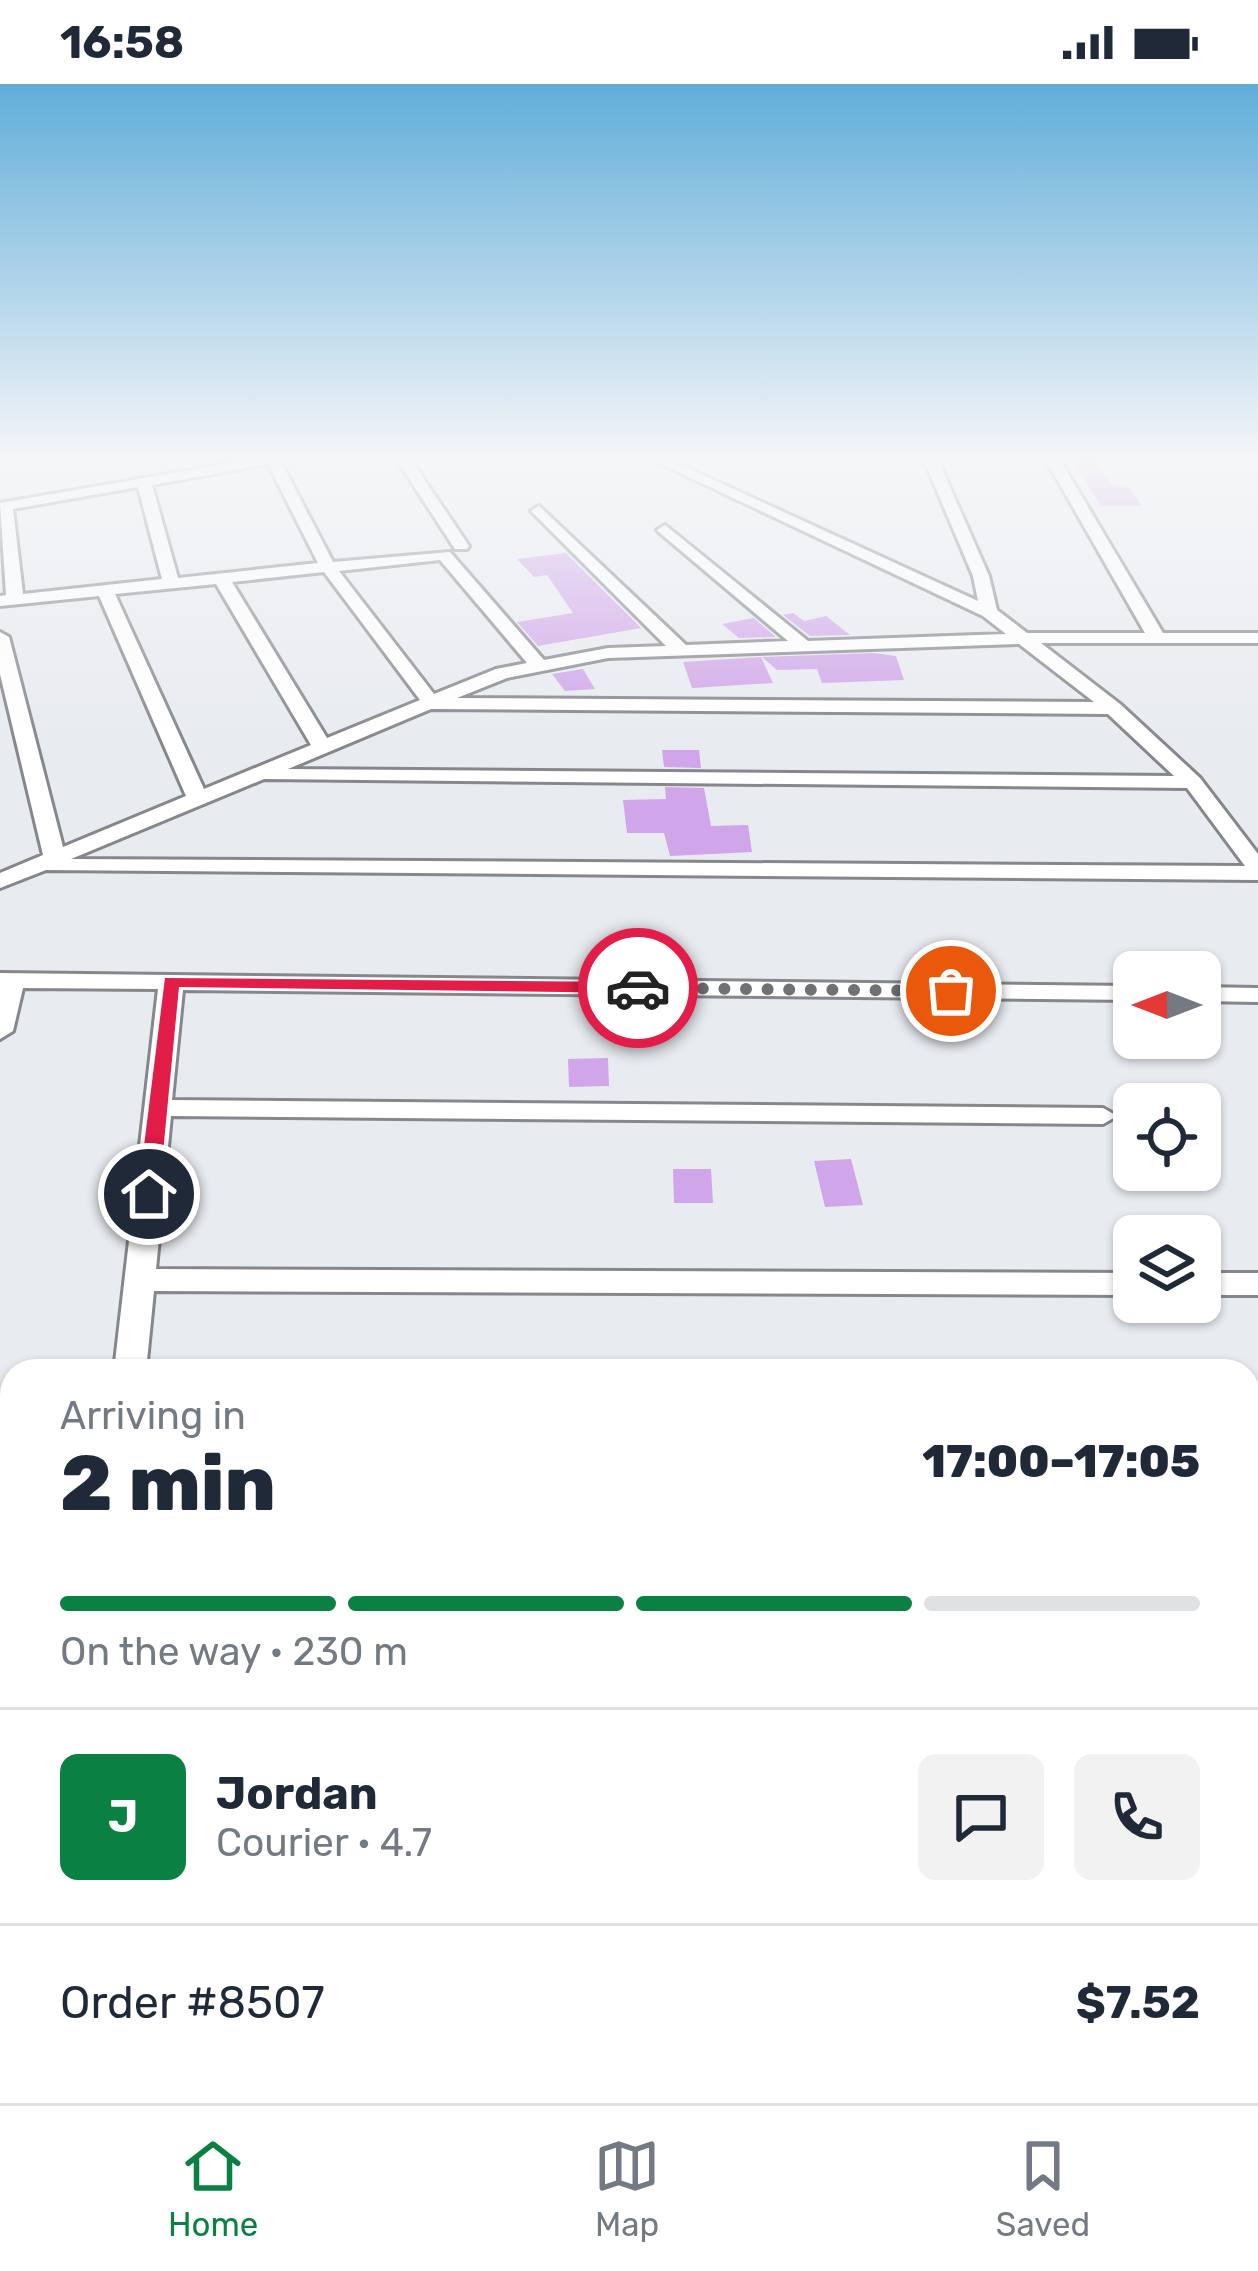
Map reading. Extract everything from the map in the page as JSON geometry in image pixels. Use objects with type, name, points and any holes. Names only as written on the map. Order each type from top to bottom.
[{"type":"street","points":[[5,554],[8,600],[449,557],[540,666]]},
{"type":"street","points":[[163,554],[171,584]]},
{"type":"street","points":[[321,554],[433,704]]},
{"type":"street","points":[[582,554],[682,651]]},
{"type":"street","points":[[693,554],[804,646]]},
{"type":"street","points":[[865,554],[989,611],[1029,638],[1193,782],[1258,871]]},
{"type":"street","points":[[972,554],[989,611]]},
{"type":"street","points":[[1108,554],[1157,638]]},
{"type":"street","points":[[221,578],[323,748]]},
{"type":"street","points":[[105,590],[197,799]]},
{"type":"street","points":[[0,637],[46,862]]},
{"type":"street","points":[[0,881],[502,673],[608,653],[1029,638],[1258,638]]},
{"type":"street","points":[[433,704],[1113,708]]},
{"type":"street","points":[[255,775],[1193,782]]},
{"type":"street","points":[[46,862],[1258,871]]},
{"type":"street","points":[[0,1031],[6,980],[1113,993]]},
{"type":"street","points":[[131,1359],[171,982]]},
{"type":"street","points":[[1221,994],[1258,995]]},
{"type":"street","points":[[158,1108],[1103,1116]]},
{"type":"street","points":[[140,1280],[1113,1283]]},
{"type":"street","points":[[1221,1284],[1258,1284]]},
{"type":"building","points":[[567,554],[641,628],[538,646],[517,622],[573,613],[547,575],[534,577],[517,559]]},
{"type":"building","points":[[793,613],[804,621],[826,616],[850,635],[810,636],[783,615]]},
{"type":"building","points":[[754,618],[776,637],[739,638],[722,624]]},
{"type":"building","points":[[896,656],[904,680],[822,683],[817,669],[777,670],[762,657]]},
{"type":"building","points":[[761,657],[773,683],[692,688],[683,662]]},
{"type":"building","points":[[583,669],[595,689],[565,691],[552,674]]},
{"type":"building","points":[[662,750],[699,750],[701,768],[664,767]]},
{"type":"building","points":[[665,787],[704,788],[711,826],[748,825],[752,852],[670,856],[664,833],[627,833],[623,800],[666,799]]},
{"type":"building","points":[[608,1058],[609,1086],[569,1087],[568,1059]]},
{"type":"building","points":[[851,1159],[863,1205],[825,1207],[814,1161]]},
{"type":"building","points":[[673,1169],[711,1169],[713,1203],[674,1203]]},
{"type":"way so far","points":[[638,988],[951,991]]},
{"type":"route","points":[[149,1194],[171,982],[638,988]]}]
